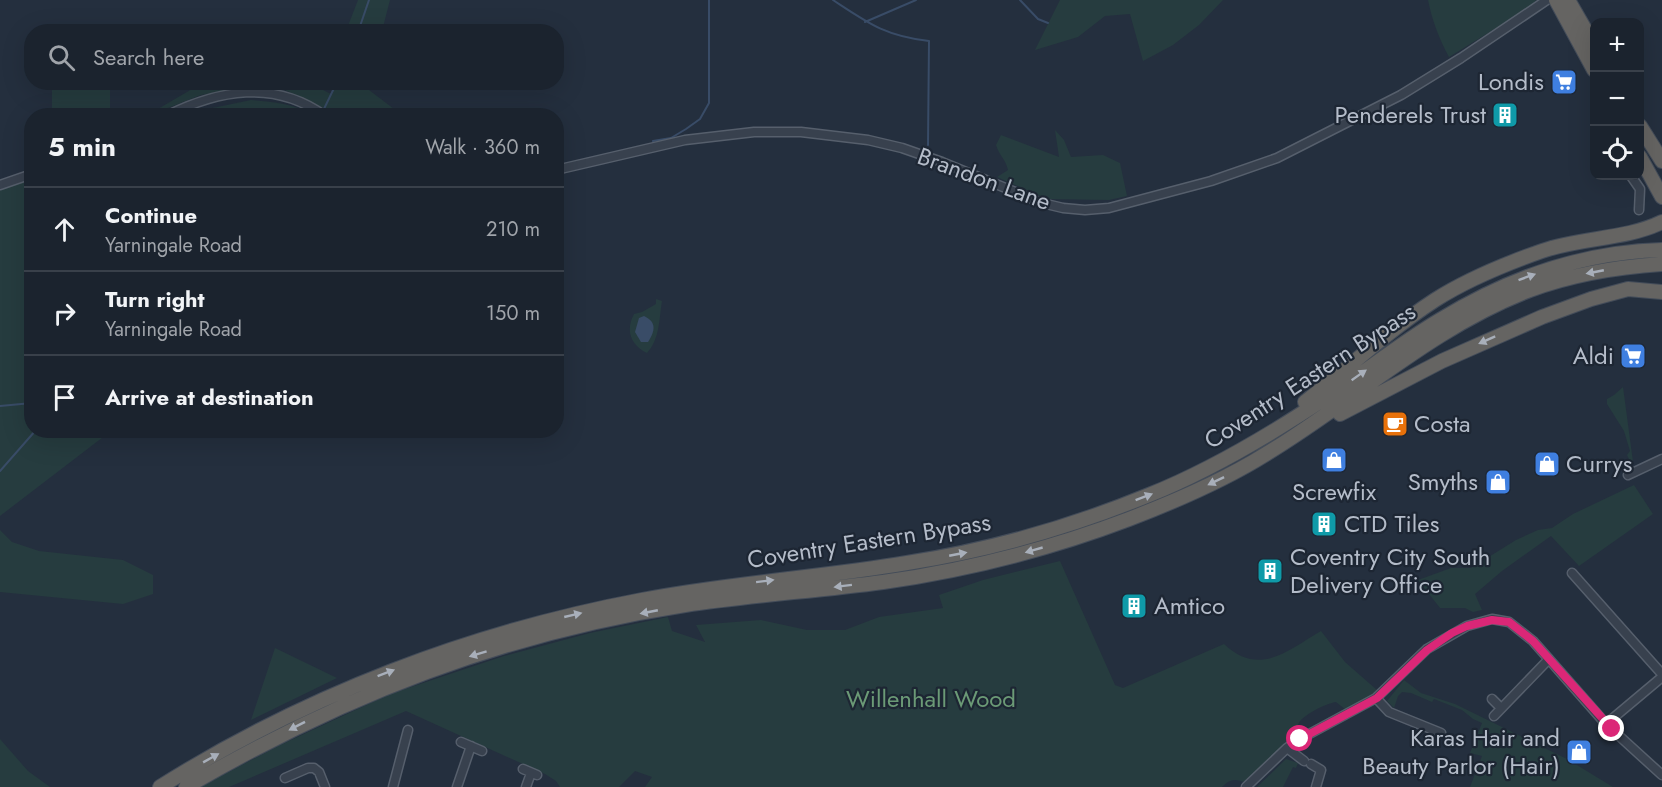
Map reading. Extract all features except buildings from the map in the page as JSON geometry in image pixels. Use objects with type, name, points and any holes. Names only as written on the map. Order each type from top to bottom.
[{"type":"highway","points":[[1556,0],[1590,63]]},
{"type":"highway","points":[[1568,0],[1590,38]]},
{"type":"highway","points":[[1644,132],[1662,161]]},
{"type":"highway","points":[[1644,164],[1662,197]]},
{"type":"highway","points":[[1257,441],[1397,328],[1435,300],[1466,282],[1551,248],[1586,239],[1644,230],[1662,222]]},
{"type":"highway","name":"Coventry Eastern Bypass","points":[[160,787],[247,737],[333,696],[379,676],[471,642],[548,621],[643,600],[749,583],[828,575],[908,563],[986,548],[1078,522],[1151,494],[1232,456],[1331,394],[1437,322],[1495,290],[1558,266],[1594,257],[1644,250],[1662,250]]},
{"type":"highway","name":"Coventry Eastern Bypass","points":[[186,787],[241,755],[315,718],[441,666],[534,637],[682,606],[948,571],[1018,555],[1097,531],[1169,504],[1268,454],[1419,351],[1502,302],[1545,285],[1590,272],[1662,264]]},
{"type":"highway","points":[[1268,454],[1396,384],[1466,349],[1542,317],[1591,299],[1628,290],[1662,292]]},
{"type":"street","name":"Brandon Lane","points":[[564,168],[685,140],[754,132],[801,132],[868,140],[902,148],[1042,203],[1085,210],[1109,208],[1211,181],[1277,158],[1401,95],[1461,58],[1546,0]]},
{"type":"street","points":[[184,108],[226,93],[256,92],[281,95],[303,102],[312,108]]},
{"type":"street","points":[[0,185],[24,177]]},
{"type":"street","points":[[1634,180],[1640,189],[1637,206]]},
{"type":"street","points":[[1628,475],[1662,459]]},
{"type":"street","points":[[1572,573],[1662,676],[1606,724]]},
{"type":"street","points":[[1246,787],[1287,748],[1306,735],[1377,698],[1427,650],[1459,629],[1484,621],[1501,620],[1509,622],[1533,641],[1606,724],[1662,774]]},
{"type":"street","points":[[1494,716],[1549,659]]},
{"type":"street","points":[[1377,698],[1389,712],[1441,732]]},
{"type":"street","points":[[1492,699],[1501,708]]},
{"type":"street","points":[[393,787],[408,730]]},
{"type":"street","points":[[395,738],[406,740]]},
{"type":"street","points":[[461,742],[482,751]]},
{"type":"street","points":[[457,787],[471,746]]},
{"type":"street","points":[[1287,748],[1321,770],[1316,787]]},
{"type":"street","points":[[291,764],[295,774]]},
{"type":"street","points":[[285,778],[308,768],[314,768],[319,772],[325,787]]},
{"type":"street","points":[[526,787],[530,772]]},
{"type":"green space","points":[[358,0],[390,0],[384,24],[349,24]]},
{"type":"green space","points":[[1060,0],[1223,0],[1199,25],[1173,45],[1143,61],[1130,14],[1105,16],[1078,37],[1035,50]]},
{"type":"green space","points":[[1428,0],[1536,0],[1532,6],[1449,57],[1436,29]]},
{"type":"green space","points":[[52,90],[110,90],[110,108],[52,108]]},
{"type":"green space","points":[[190,90],[228,90],[201,95],[168,108],[160,108]]},
{"type":"green space","points":[[285,90],[323,90],[331,94],[333,90],[369,90],[393,108],[323,108]]},
{"type":"green space","points":[[251,100],[274,102],[296,108],[213,108]]},
{"type":"green space","points":[[1055,130],[1064,140],[1071,157],[1103,155],[1120,163],[1127,196],[1109,200],[1047,199],[997,177],[1008,170],[996,145],[1001,135],[1059,157]]},
{"type":"green space","points":[[24,181],[24,438],[102,438],[0,516],[0,190]]},
{"type":"green space","points":[[656,299],[662,301],[658,328],[654,342],[647,353],[633,342],[630,332],[631,320],[634,314],[656,304]]},
{"type":"green space","points":[[1623,387],[1633,462],[1631,463],[1627,455],[1630,451],[1624,431],[1607,404],[1607,399]]},
{"type":"green space","points":[[1634,485],[1653,514],[1579,566],[1551,536],[1502,571],[1475,594],[1482,610],[1473,612],[1465,608],[1440,608],[1418,580],[1451,568],[1471,568],[1516,540],[1538,530],[1552,528],[1573,514]]},
{"type":"green space","points":[[0,530],[12,542],[39,551],[123,560],[153,575],[153,594],[123,604],[0,592]]},
{"type":"green space","name":"Willenhall Wood","points":[[1060,561],[1115,685],[1123,688],[1224,644],[1237,654],[1249,659],[1261,660],[1273,657],[1285,653],[1321,631],[1345,662],[1377,690],[1370,697],[1346,710],[1336,702],[1309,714],[1298,725],[1299,735],[1284,745],[1244,782],[1232,780],[1222,787],[645,787],[652,777],[635,771],[619,787],[560,787],[556,781],[545,774],[406,711],[229,787],[200,787],[280,745],[390,694],[504,656],[590,633],[668,617],[672,631],[705,642],[696,625],[761,620],[807,630],[845,630],[879,617],[943,608],[939,595],[983,580]]},
{"type":"green space","points":[[275,648],[337,678],[251,720]]},
{"type":"green space","points":[[1404,680],[1421,693],[1455,704],[1567,759],[1613,787],[1470,787],[1482,756],[1470,753],[1482,723],[1462,710],[1434,699],[1432,702],[1411,693],[1402,692],[1394,708],[1387,701]]},
{"type":"green space","points":[[0,739],[28,771],[50,787],[0,787]]},
{"type":"green space","points":[[1286,759],[1298,763],[1296,768],[1293,767],[1283,787],[1257,787]]},
{"type":"water","points":[[644,316],[651,321],[654,327],[648,342],[641,342],[635,332],[639,318]]},
{"type":"waterway","points":[[361,24],[369,0]]},
{"type":"waterway","points":[[653,141],[671,138],[686,129],[700,119],[709,103],[709,0]]},
{"type":"waterway","points":[[833,0],[889,32],[929,41],[928,145]]},
{"type":"waterway","points":[[865,22],[916,0]]},
{"type":"waterway","points":[[1020,0],[1038,19],[1048,23]]},
{"type":"waterway","points":[[324,108],[333,90]]},
{"type":"waterway","points":[[0,406],[24,404]]},
{"type":"waterway","points":[[0,471],[29,438]]},
{"type":"place","name":"Londis","points":[[1564,82]]},
{"type":"place","name":"Penderels Trust","points":[[1505,115]]},
{"type":"place","name":"Aldi","points":[[1633,356]]},
{"type":"place","name":"Costa","points":[[1395,424]]},
{"type":"place","name":"Screwfix","points":[[1334,460]]},
{"type":"place","name":"Currys","points":[[1547,464]]},
{"type":"place","name":"Smyths","points":[[1498,482]]},
{"type":"place","name":"CTD Tiles","points":[[1324,524]]},
{"type":"place","name":"Coventry City South Delivery Office","points":[[1270,571]]},
{"type":"place","name":"Amtico","points":[[1134,606]]},
{"type":"place","name":"Karas Hair and Beauty Parlor (Hair)","points":[[1579,752]]},
{"type":"route","points":[[1300,739],[1377,698],[1409,665],[1452,633],[1467,626],[1492,620],[1509,622],[1533,641],[1612,729]]}]
